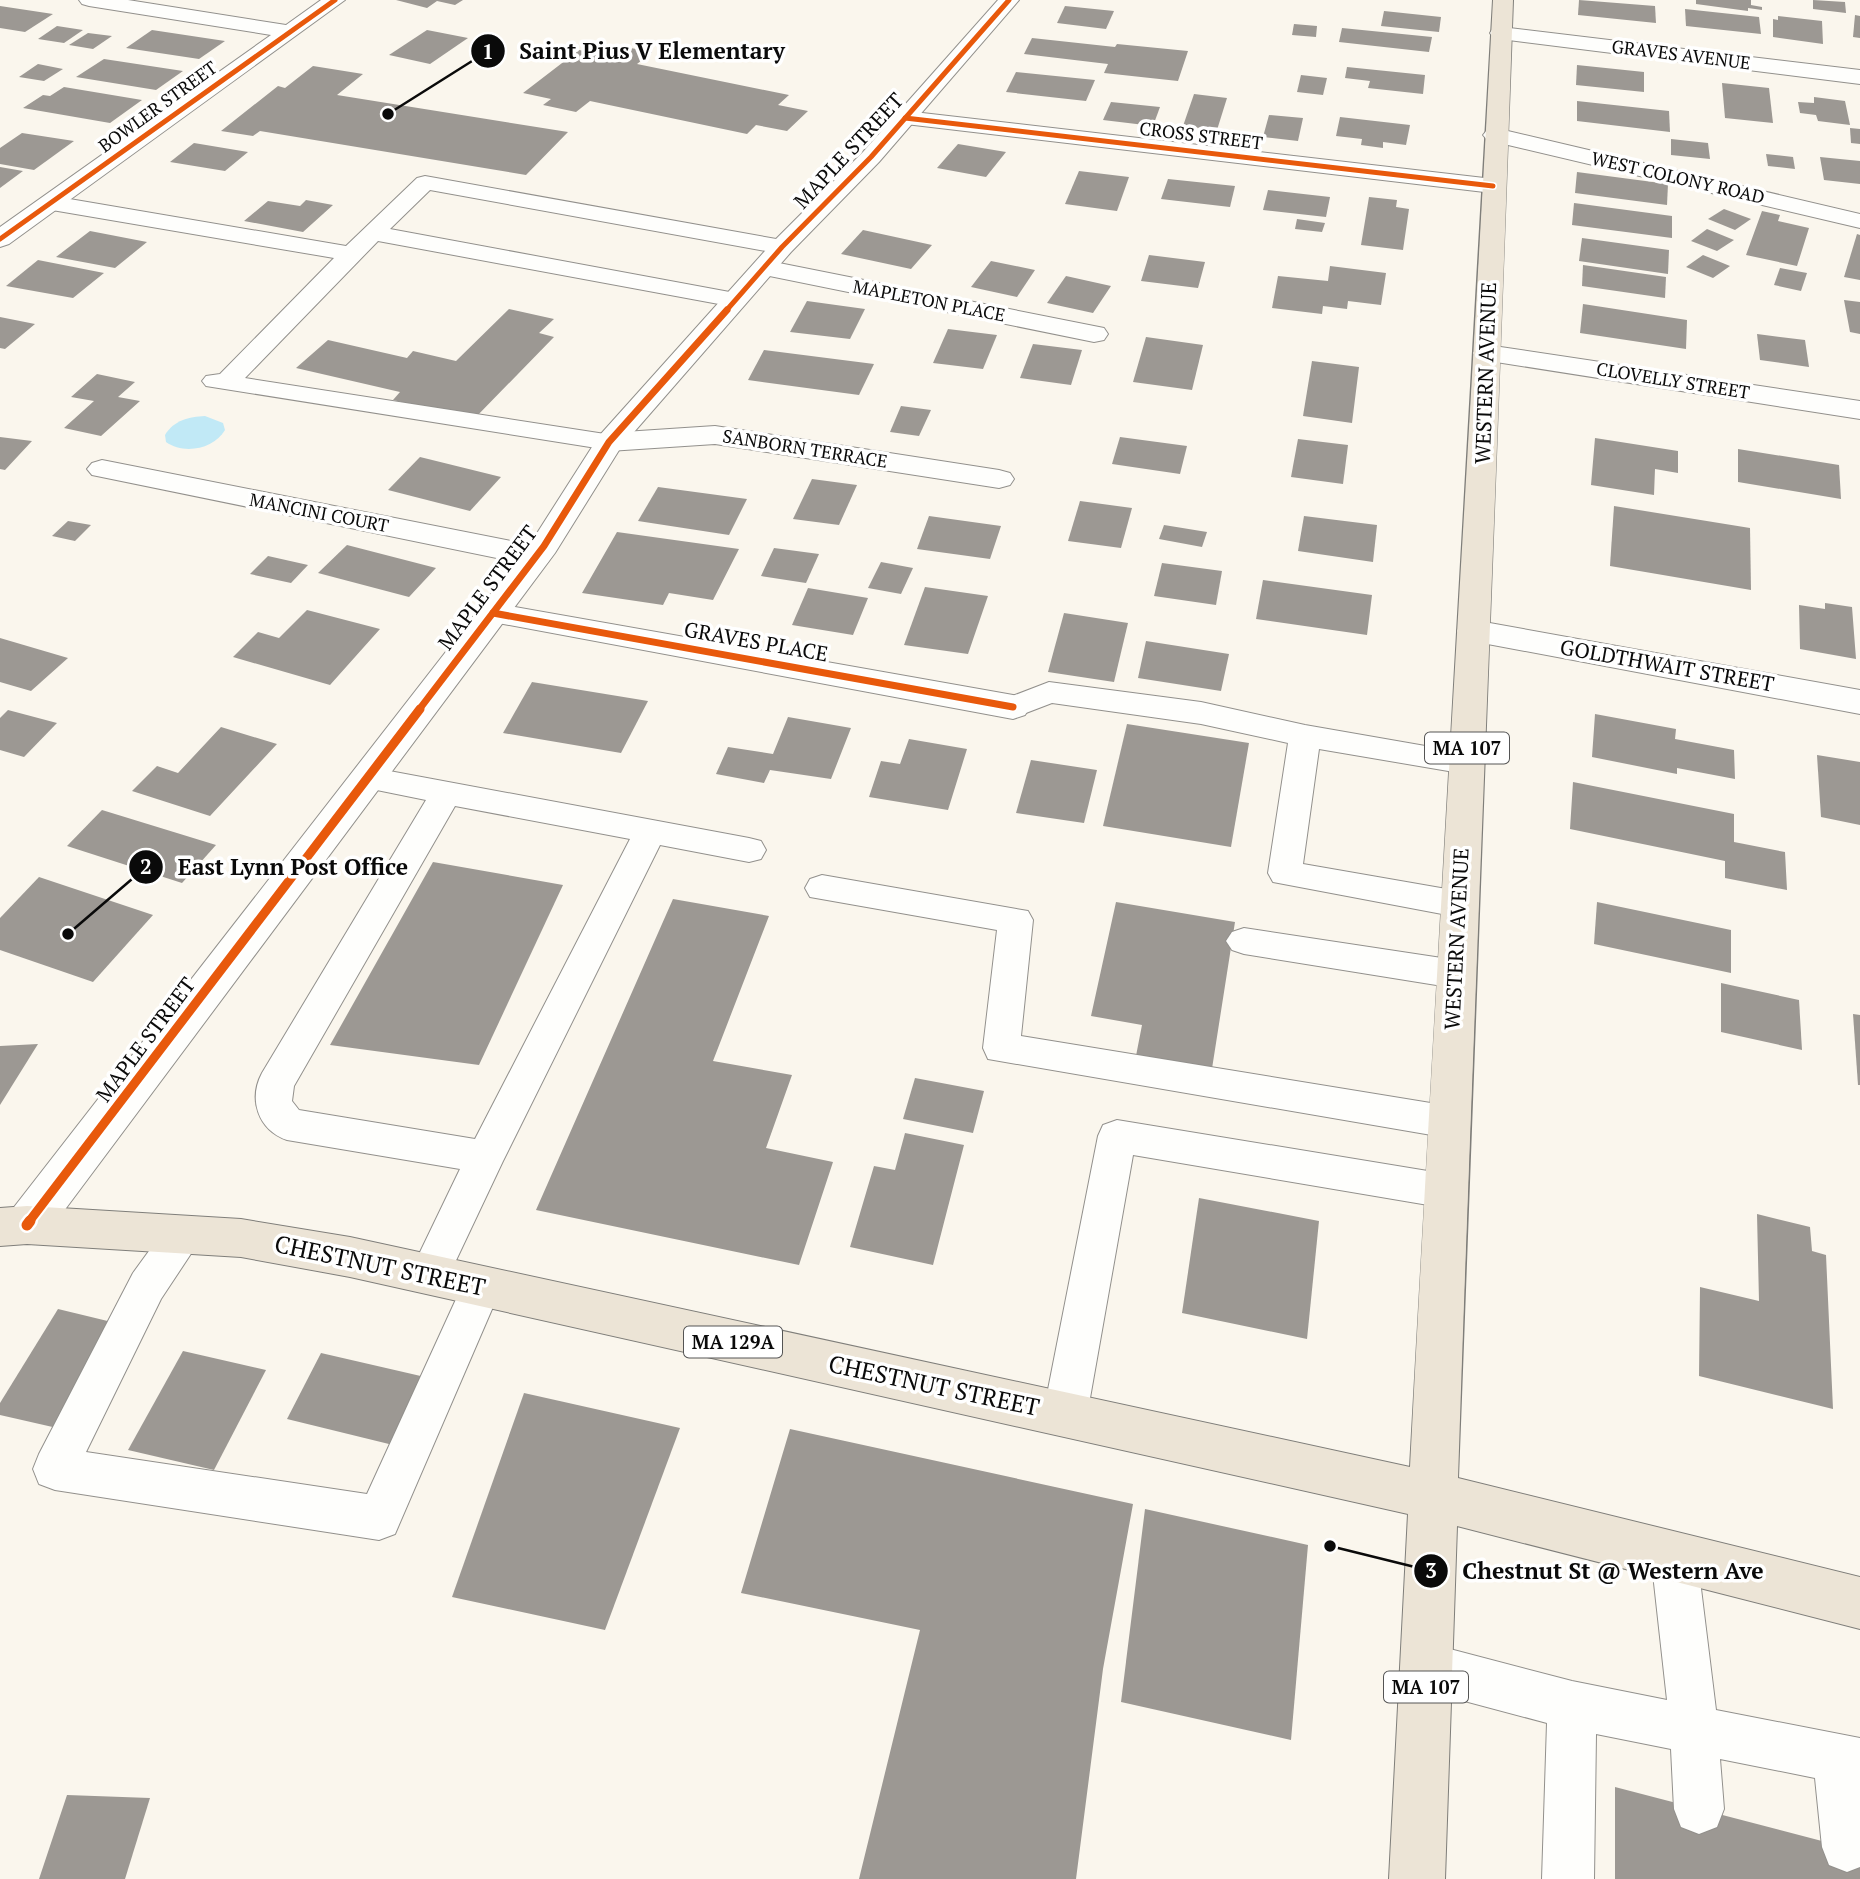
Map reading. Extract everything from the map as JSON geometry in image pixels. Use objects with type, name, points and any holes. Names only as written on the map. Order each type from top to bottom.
[{"type":"main road","name":"WESTERN AVENUE","points":[[1417,1879],[1458,904],[1502,17]]},
{"type":"main road","name":"CHESTNUT STREET","points":[[13,1226],[241,1238],[350,1257],[1433,1496],[1860,1603]]},
{"type":"street","points":[[89,0],[290,32]]},
{"type":"street","name":"BOWLER STREET","points":[[0,239],[335,0]]},
{"type":"street","name":"MAPLE STREET","points":[[13,1226],[368,778],[536,556],[608,442],[670,376],[773,257],[871,157],[1009,0]]},
{"type":"street","name":"GRAVES AVENUE","points":[[1502,17],[1860,77]]},
{"type":"street","name":"CROSS STREET","points":[[905,118],[1493,186]]},
{"type":"street","name":"WEST COLONY ROAD","points":[[1495,135],[1860,221]]},
{"type":"street","name":"MAPLETON PLACE","points":[[773,257],[1094,334]]},
{"type":"street","name":"CLOVELLY STREET","points":[[1487,353],[1860,410]]},
{"type":"street","name":"SANBORN TERRACE","points":[[608,442],[715,435],[999,479]]},
{"type":"street","name":"MANCINI COURT","points":[[102,469],[536,556]]},
{"type":"street","name":"GRAVES PLACE","points":[[493,613],[1013,706]]},
{"type":"street","name":"GOLDTHWAIT STREET","points":[[1473,631],[1860,702]]},
{"type":"lane","points":[[608,442],[220,382],[425,183],[773,257]]},
{"type":"lane","points":[[52,202],[351,254]]},
{"type":"lane","points":[[372,233],[735,300]]},
{"type":"lane","points":[[1013,706],[1049,692],[1201,713],[1305,736],[1466,763]]},
{"type":"lane","points":[[1305,736],[1285,873],[1458,904]]},
{"type":"lane","points":[[368,778],[749,850]]},
{"type":"lane","points":[[447,792],[275,1084],[273,1104],[287,1124],[485,1157]]},
{"type":"lane","points":[[429,1275],[485,1157],[650,832]]},
{"type":"lane","points":[[822,888],[1016,920],[1001,1048],[1449,1122]]},
{"type":"lane","points":[[1244,941],[1455,974]]},
{"type":"lane","points":[[1065,1415],[1117,1136],[1446,1191]]},
{"type":"lane","points":[[184,1234],[147,1286],[55,1469],[379,1518],[482,1286]]},
{"type":"lane","points":[[1674,1556],[1694,1729],[1699,1809]]},
{"type":"lane","points":[[1427,1667],[1572,1705],[1849,1761],[1847,1847]]},
{"type":"lane","points":[[1568,1879],[1572,1705]]},
{"type":"water","points":[[205,416],[223,423],[225,430],[214,442],[190,449],[166,442],[165,435],[177,423],[188,418]]},
{"type":"building","points":[[396,0],[463,0],[455,5],[437,1],[427,8]]},
{"type":"building","points":[[1579,0],[1655,6],[1656,23],[1578,15]]},
{"type":"building","points":[[1696,0],[1751,0],[1751,5],[1762,7],[1762,10],[1748,8],[1748,11],[1696,4]]},
{"type":"building","points":[[1813,0],[1845,2],[1846,13],[1813,9]]},
{"type":"building","points":[[0,6],[53,14],[25,32],[0,28]]},
{"type":"building","points":[[1065,6],[1114,11],[1106,29],[1057,23]]},
{"type":"building","points":[[1685,9],[1759,17],[1761,34],[1686,26]]},
{"type":"building","points":[[1384,11],[1441,17],[1439,32],[1381,26]]},
{"type":"building","points":[[1855,15],[1860,16],[1860,38],[1853,37]]},
{"type":"building","points":[[1778,16],[1822,21],[1823,44],[1773,37],[1773,19],[1778,20]]},
{"type":"building","points":[[1294,24],[1317,26],[1316,37],[1292,35]]},
{"type":"building","points":[[57,26],[83,30],[64,43],[38,39]]},
{"type":"building","points":[[1342,28],[1432,37],[1429,52],[1339,42]]},
{"type":"building","points":[[152,30],[225,41],[199,59],[126,48]]},
{"type":"building","points":[[427,30],[468,38],[430,64],[389,55]]},
{"type":"building","points":[[88,33],[112,36],[93,49],[69,45]]},
{"type":"building","points":[[1032,38],[1188,51],[1178,81],[1104,73],[1108,64],[1024,54]]},
{"type":"building","points":[[620,46],[652,52],[637,64],[789,95],[778,105],[808,111],[787,131],[756,125],[747,134],[590,101],[576,112],[543,105],[551,99],[523,93],[579,50],[607,55]]},
{"type":"building","points":[[104,59],[183,71],[156,90],[76,77]]},
{"type":"building","points":[[38,64],[63,69],[44,81],[19,77]]},
{"type":"building","points":[[1577,65],[1644,72],[1644,92],[1576,85]]},
{"type":"building","points":[[313,66],[363,74],[337,95],[568,132],[526,175],[260,131],[253,136],[221,131],[278,86],[285,88]]},
{"type":"building","points":[[1347,67],[1425,75],[1423,94],[1368,88],[1370,81],[1345,78]]},
{"type":"building","points":[[1016,72],[1095,80],[1086,101],[1006,92]]},
{"type":"building","points":[[1301,75],[1327,78],[1323,95],[1297,92]]},
{"type":"building","points":[[1722,83],[1769,88],[1773,123],[1725,118]]},
{"type":"building","points":[[64,87],[142,100],[110,123],[23,108],[43,95],[50,96]]},
{"type":"building","points":[[1194,94],[1227,98],[1217,130],[1183,126]]},
{"type":"building","points":[[1814,97],[1845,101],[1850,125],[1818,121],[1816,115],[1800,113],[1798,102],[1814,103]]},
{"type":"building","points":[[1577,101],[1669,111],[1670,132],[1577,121]]},
{"type":"building","points":[[1111,102],[1160,107],[1153,126],[1103,120]]},
{"type":"building","points":[[1269,115],[1303,118],[1298,141],[1263,137]]},
{"type":"building","points":[[1340,117],[1410,125],[1406,145],[1383,142],[1383,148],[1361,145],[1362,139],[1336,136]]},
{"type":"building","points":[[1850,128],[1860,129],[1860,144],[1851,143]]},
{"type":"building","points":[[22,133],[74,141],[34,170],[0,164],[0,148]]},
{"type":"building","points":[[1671,139],[1708,143],[1710,159],[1671,155]]},
{"type":"building","points":[[194,143],[248,152],[225,171],[170,162]]},
{"type":"building","points":[[958,144],[1006,152],[986,177],[937,168]]},
{"type":"building","points":[[1766,154],[1793,157],[1795,169],[1768,166]]},
{"type":"building","points":[[1820,157],[1860,161],[1860,184],[1824,180]]},
{"type":"building","points":[[0,167],[23,171],[0,188]]},
{"type":"building","points":[[1079,171],[1129,177],[1117,211],[1065,204]]},
{"type":"building","points":[[1577,172],[1668,184],[1667,205],[1575,193]]},
{"type":"building","points":[[1168,179],[1235,186],[1230,207],[1161,199]]},
{"type":"building","points":[[1268,190],[1330,197],[1326,217],[1263,210]]},
{"type":"building","points":[[1369,197],[1397,200],[1396,207],[1409,209],[1403,250],[1361,245]]},
{"type":"building","points":[[306,200],[333,205],[303,232],[244,221],[268,201],[300,206]]},
{"type":"building","points":[[1574,203],[1672,216],[1672,238],[1572,225]]},
{"type":"building","points":[[1724,209],[1751,219],[1735,230],[1708,219]]},
{"type":"building","points":[[1762,211],[1780,215],[1778,221],[1809,228],[1797,266],[1746,255]]},
{"type":"building","points":[[1297,219],[1325,223],[1322,232],[1295,229]]},
{"type":"building","points":[[1707,229],[1734,240],[1717,251],[1691,241]]},
{"type":"building","points":[[863,230],[932,245],[911,269],[841,254]]},
{"type":"building","points":[[90,231],[147,242],[115,268],[56,257]]},
{"type":"building","points":[[1857,234],[1860,235],[1860,280],[1844,277]]},
{"type":"building","points":[[1582,238],[1669,250],[1668,274],[1579,261]]},
{"type":"building","points":[[1149,255],[1205,262],[1198,288],[1141,281]]},
{"type":"building","points":[[1703,255],[1730,266],[1713,278],[1686,267]]},
{"type":"building","points":[[38,260],[104,273],[73,298],[6,286]]},
{"type":"building","points":[[991,261],[1035,270],[1017,297],[971,287]]},
{"type":"building","points":[[1583,265],[1666,277],[1665,298],[1582,286]]},
{"type":"building","points":[[1330,266],[1386,273],[1381,305],[1348,301],[1347,309],[1323,306],[1322,314],[1272,308],[1278,276],[1328,281]]},
{"type":"building","points":[[1780,268],[1807,273],[1801,291],[1774,285]]},
{"type":"building","points":[[1066,276],[1111,286],[1093,313],[1047,303]]},
{"type":"building","points":[[1844,300],[1860,302],[1860,334],[1850,332]]},
{"type":"building","points":[[807,301],[865,309],[850,339],[790,332]]},
{"type":"building","points":[[1583,304],[1687,320],[1686,349],[1580,333]]},
{"type":"building","points":[[509,309],[554,319],[539,333],[554,337],[474,419],[393,400],[400,392],[296,368],[328,340],[407,358],[413,351],[456,361]]},
{"type":"building","points":[[0,317],[35,324],[5,349],[0,348]]},
{"type":"building","points":[[948,329],[997,335],[983,369],[933,363]]},
{"type":"building","points":[[1757,334],[1805,340],[1809,367],[1760,360]]},
{"type":"building","points":[[1146,337],[1203,345],[1192,390],[1133,382]]},
{"type":"building","points":[[1033,344],[1082,350],[1071,385],[1020,378]]},
{"type":"building","points":[[764,350],[874,364],[859,395],[748,380]]},
{"type":"building","points":[[1312,361],[1359,367],[1352,423],[1303,416]]},
{"type":"building","points":[[97,374],[135,382],[118,397],[140,401],[101,436],[64,428],[94,401],[71,397]]},
{"type":"building","points":[[901,406],[931,410],[919,436],[890,432]]},
{"type":"building","points":[[0,437],[32,441],[5,470],[0,469]]},
{"type":"building","points":[[1120,437],[1187,446],[1180,474],[1112,464]]},
{"type":"building","points":[[1595,438],[1678,451],[1678,473],[1655,469],[1654,495],[1591,485]]},
{"type":"building","points":[[1298,439],[1348,445],[1343,484],[1291,477]]},
{"type":"building","points":[[1738,449],[1839,465],[1841,499],[1738,482]]},
{"type":"building","points":[[420,457],[501,477],[470,511],[388,490]]},
{"type":"building","points":[[812,479],[857,485],[839,525],[793,519]]},
{"type":"building","points":[[658,487],[747,499],[729,535],[638,521]]},
{"type":"building","points":[[1080,501],[1132,508],[1121,548],[1068,541]]},
{"type":"building","points":[[1614,506],[1750,528],[1751,590],[1610,566]]},
{"type":"building","points":[[929,516],[1001,526],[990,559],[917,549]]},
{"type":"building","points":[[1304,516],[1377,525],[1373,562],[1298,551]]},
{"type":"building","points":[[68,521],[91,525],[75,541],[52,536]]},
{"type":"building","points":[[1164,525],[1207,532],[1202,547],[1159,539]]},
{"type":"building","points":[[617,532],[739,549],[713,600],[669,593],[663,605],[582,593]]},
{"type":"building","points":[[347,545],[436,568],[409,597],[318,573]]},
{"type":"building","points":[[774,548],[819,554],[806,583],[761,576]]},
{"type":"building","points":[[268,556],[308,565],[291,583],[250,574]]},
{"type":"building","points":[[881,562],[913,568],[901,594],[868,588]]},
{"type":"building","points":[[1162,563],[1222,571],[1216,605],[1154,596]]},
{"type":"building","points":[[1263,580],[1372,595],[1367,635],[1256,619]]},
{"type":"building","points":[[925,587],[988,596],[968,654],[904,645]]},
{"type":"building","points":[[808,588],[868,598],[853,635],[792,625]]},
{"type":"building","points":[[1825,603],[1852,607],[1856,659],[1800,649],[1799,605],[1825,609]]},
{"type":"building","points":[[307,610],[380,629],[330,685],[233,657],[258,632],[279,638]]},
{"type":"building","points":[[1064,613],[1128,623],[1114,682],[1048,672]]},
{"type":"building","points":[[0,638],[68,658],[31,691],[0,682]]},
{"type":"building","points":[[1146,641],[1229,654],[1221,691],[1138,678]]},
{"type":"building","points":[[532,682],[648,701],[621,753],[503,733]]},
{"type":"building","points":[[8,710],[57,723],[24,757],[0,750],[0,718]]},
{"type":"building","points":[[1595,714],[1676,729],[1675,739],[1734,750],[1735,779],[1677,768],[1677,774],[1592,757]]},
{"type":"building","points":[[788,717],[851,728],[831,779],[770,770],[764,783],[716,774],[728,747],[773,754]]},
{"type":"building","points":[[1127,724],[1249,743],[1231,847],[1103,826]]},
{"type":"building","points":[[221,727],[277,744],[210,816],[132,791],[157,766],[178,773]]},
{"type":"building","points":[[909,739],[967,749],[948,810],[869,797],[881,761],[900,764]]},
{"type":"building","points":[[1817,755],[1860,762],[1860,825],[1821,817]]},
{"type":"building","points":[[1031,760],[1097,770],[1084,823],[1016,813]]},
{"type":"building","points":[[1573,782],[1734,814],[1734,842],[1785,852],[1787,890],[1725,878],[1725,861],[1570,829]]},
{"type":"building","points":[[102,810],[216,845],[182,883],[67,846]]},
{"type":"building","points":[[433,862],[563,885],[479,1065],[330,1045]]},
{"type":"building","points":[[39,877],[153,915],[93,982],[0,950],[0,918]]},
{"type":"building","points":[[673,899],[769,916],[713,1061],[792,1075],[766,1148],[833,1162],[799,1265],[536,1210]]},
{"type":"building","points":[[1116,902],[1235,922],[1211,1075],[1135,1061],[1142,1025],[1091,1016]]},
{"type":"building","points":[[1597,902],[1731,930],[1731,973],[1594,944]]},
{"type":"building","points":[[1721,983],[1799,1000],[1802,1050],[1721,1032]]},
{"type":"building","points":[[1853,1014],[1860,1015],[1860,1085],[1858,1085]]},
{"type":"building","points":[[38,1044],[0,1105],[0,1046]]},
{"type":"building","points":[[915,1078],[984,1091],[973,1133],[903,1119]]},
{"type":"building","points":[[905,1133],[964,1145],[933,1265],[850,1247],[874,1166],[895,1170]]},
{"type":"building","points":[[1199,1198],[1319,1221],[1307,1339],[1182,1313]]},
{"type":"building","points":[[1757,1214],[1810,1227],[1812,1251],[1826,1255],[1833,1409],[1699,1376],[1700,1287],[1759,1301]]},
{"type":"building","points":[[58,1309],[120,1324],[57,1428],[0,1415],[0,1403]]},
{"type":"building","points":[[183,1351],[266,1370],[214,1470],[128,1450]]},
{"type":"building","points":[[321,1353],[425,1377],[393,1445],[287,1419]]},
{"type":"building","points":[[524,1393],[680,1428],[605,1630],[452,1597]]},
{"type":"building","points":[[790,1429],[1133,1504],[1103,1669],[1076,1879],[859,1879],[920,1630],[741,1593]]},
{"type":"building","points":[[1145,1509],[1308,1545],[1291,1740],[1121,1702]]},
{"type":"building","points":[[1615,1787],[1860,1851],[1860,1879],[1615,1879]]},
{"type":"building","points":[[67,1795],[150,1798],[125,1879],[39,1879]]},
{"type":"cycle path","points":[[0,239],[335,0]]},
{"type":"cycle path","points":[[27,1225],[544,546],[609,442],[782,247],[871,157],[1009,0]]},
{"type":"cycle path","points":[[905,118],[1493,186]]},
{"type":"cycle path","points":[[493,613],[1013,707]]},
{"type":"place","name":"Saint Pius V Elementary","points":[[388,114]]},
{"type":"place","name":"East Lynn Post Office","points":[[68,934]]},
{"type":"place","name":"Chestnut St @ Western Ave","points":[[1330,1546]]}]
